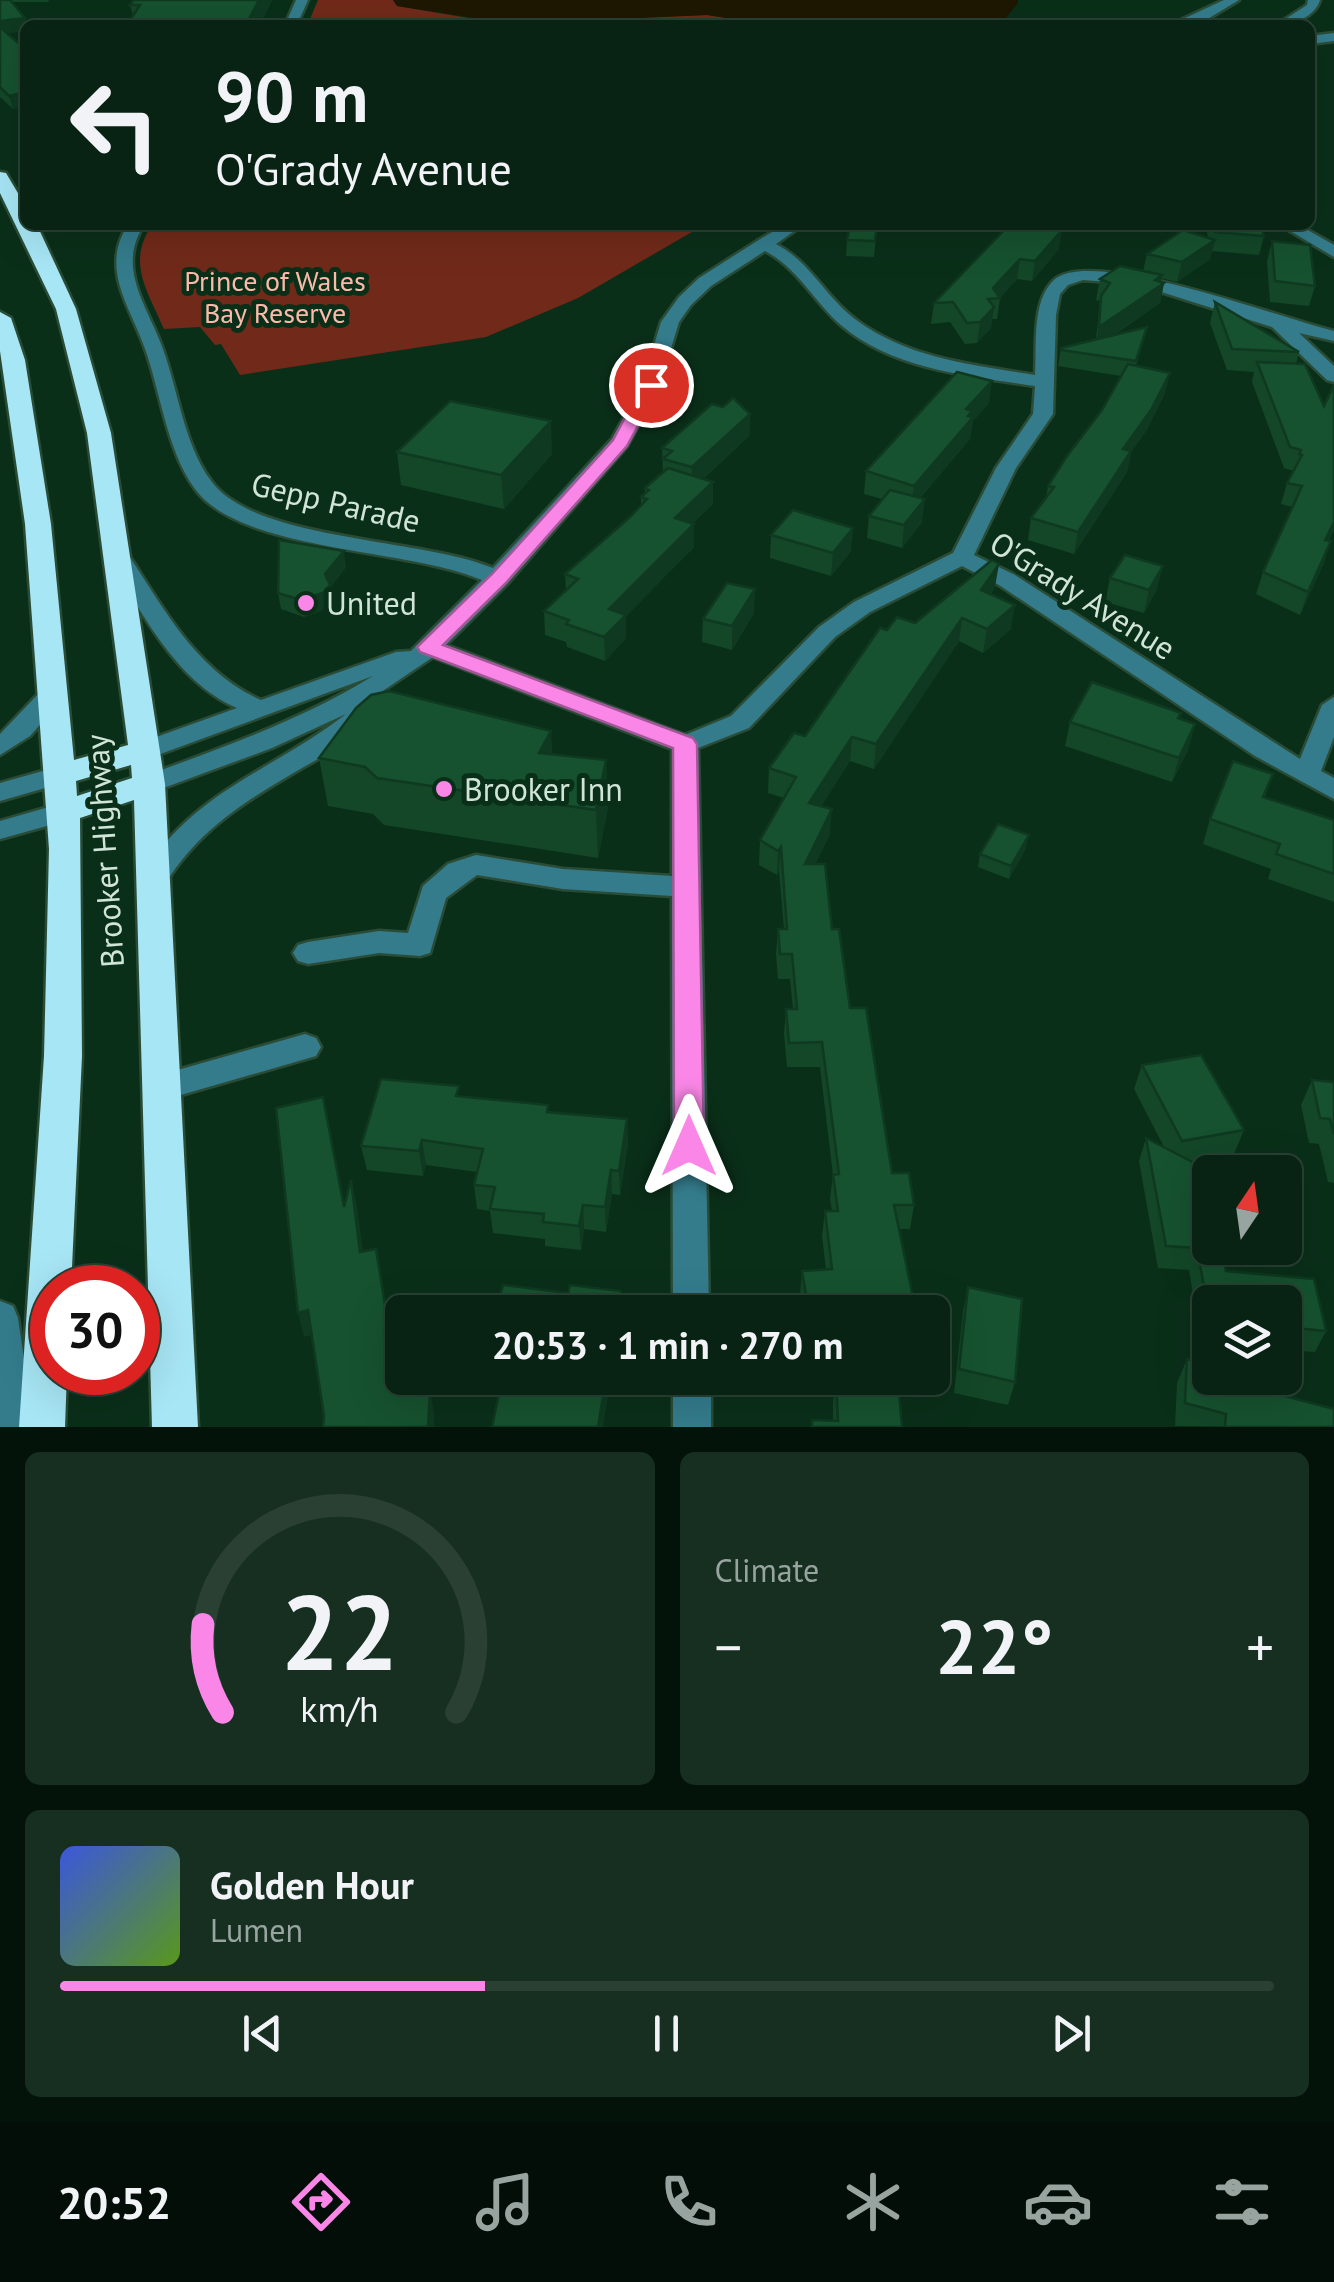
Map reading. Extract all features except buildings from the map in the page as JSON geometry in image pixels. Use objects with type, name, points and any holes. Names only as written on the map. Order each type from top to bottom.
[{"type":"highway","name":"Brooker Highway","points":[[0,177],[20,212]]},
{"type":"highway","name":"Brooker Highway","points":[[29,230],[66,309],[99,432],[149,784],[175,1427]]},
{"type":"highway","name":"Brooker Highway","points":[[0,318],[21,395],[38,524],[60,794],[66,939],[42,1427]]},
{"type":"highway","points":[[60,794],[144,751]]},
{"type":"highway","points":[[60,794],[149,784]]},
{"type":"street","points":[[1190,20],[1222,9],[1233,0]]},
{"type":"street","points":[[1289,20],[1313,3],[1330,8]]},
{"type":"street","name":"Gepp Parade","points":[[133,230],[125,244],[123,272],[160,363],[194,466],[212,497],[260,522],[419,553],[481,568],[499,579]]},
{"type":"street","points":[[151,883],[172,848],[198,820],[331,739],[370,707],[499,579],[620,442],[651,385],[670,322],[685,301],[705,282],[787,230]]},
{"type":"street","points":[[1297,230],[1334,252]]},
{"type":"street","points":[[763,244],[793,260],[822,299],[853,326],[896,350],[946,366],[1042,382]]},
{"type":"street","points":[[962,557],[1006,468],[1043,414],[1042,382],[1052,294],[1062,282],[1082,275],[1138,279],[1278,324],[1334,336]]},
{"type":"street","points":[[1278,324],[1334,376]]},
{"type":"street","points":[[116,553],[204,676],[225,694],[260,708]]},
{"type":"street","name":"O'Grady Avenue","points":[[685,744],[740,722],[828,632],[862,607],[962,557],[1006,580],[1334,790]]},
{"type":"street","points":[[149,784],[312,721],[366,693],[420,655]]},
{"type":"street","points":[[144,751],[420,655],[685,744],[691,1295]]},
{"type":"street","points":[[0,746],[22,730],[52,696]]},
{"type":"street","points":[[1306,775],[1334,705]]},
{"type":"street","points":[[0,792],[60,794]]},
{"type":"street","points":[[0,830],[60,794]]},
{"type":"street","points":[[308,952],[379,942],[420,945],[433,893],[458,871],[476,865],[563,879],[686,887]]},
{"type":"street","points":[[160,1088],[305,1047]]},
{"type":"street","points":[[0,1318],[15,1427]]},
{"type":"street","points":[[692,1395],[692,1427]]},
{"type":"green space","points":[[318,0],[393,0],[397,6],[480,20],[320,20],[310,19]]},
{"type":"green space","points":[[707,15],[740,20],[561,20]]},
{"type":"green space","name":"Prince of Wales Bay Reserve","points":[[149,230],[695,230],[578,298],[486,337],[240,375],[221,344],[215,345],[200,327],[164,329],[142,277],[144,239]]},
{"type":"shaded area","points":[[393,0],[1018,0],[1004,20],[740,20],[707,15],[488,20],[397,6]]},
{"type":"place","name":"United","points":[[306,603]]},
{"type":"place","name":"Brooker Inn","points":[[444,789]]},
{"type":"route","points":[[651,385],[620,442],[499,579],[428,647],[685,744],[689,1146]]}]
